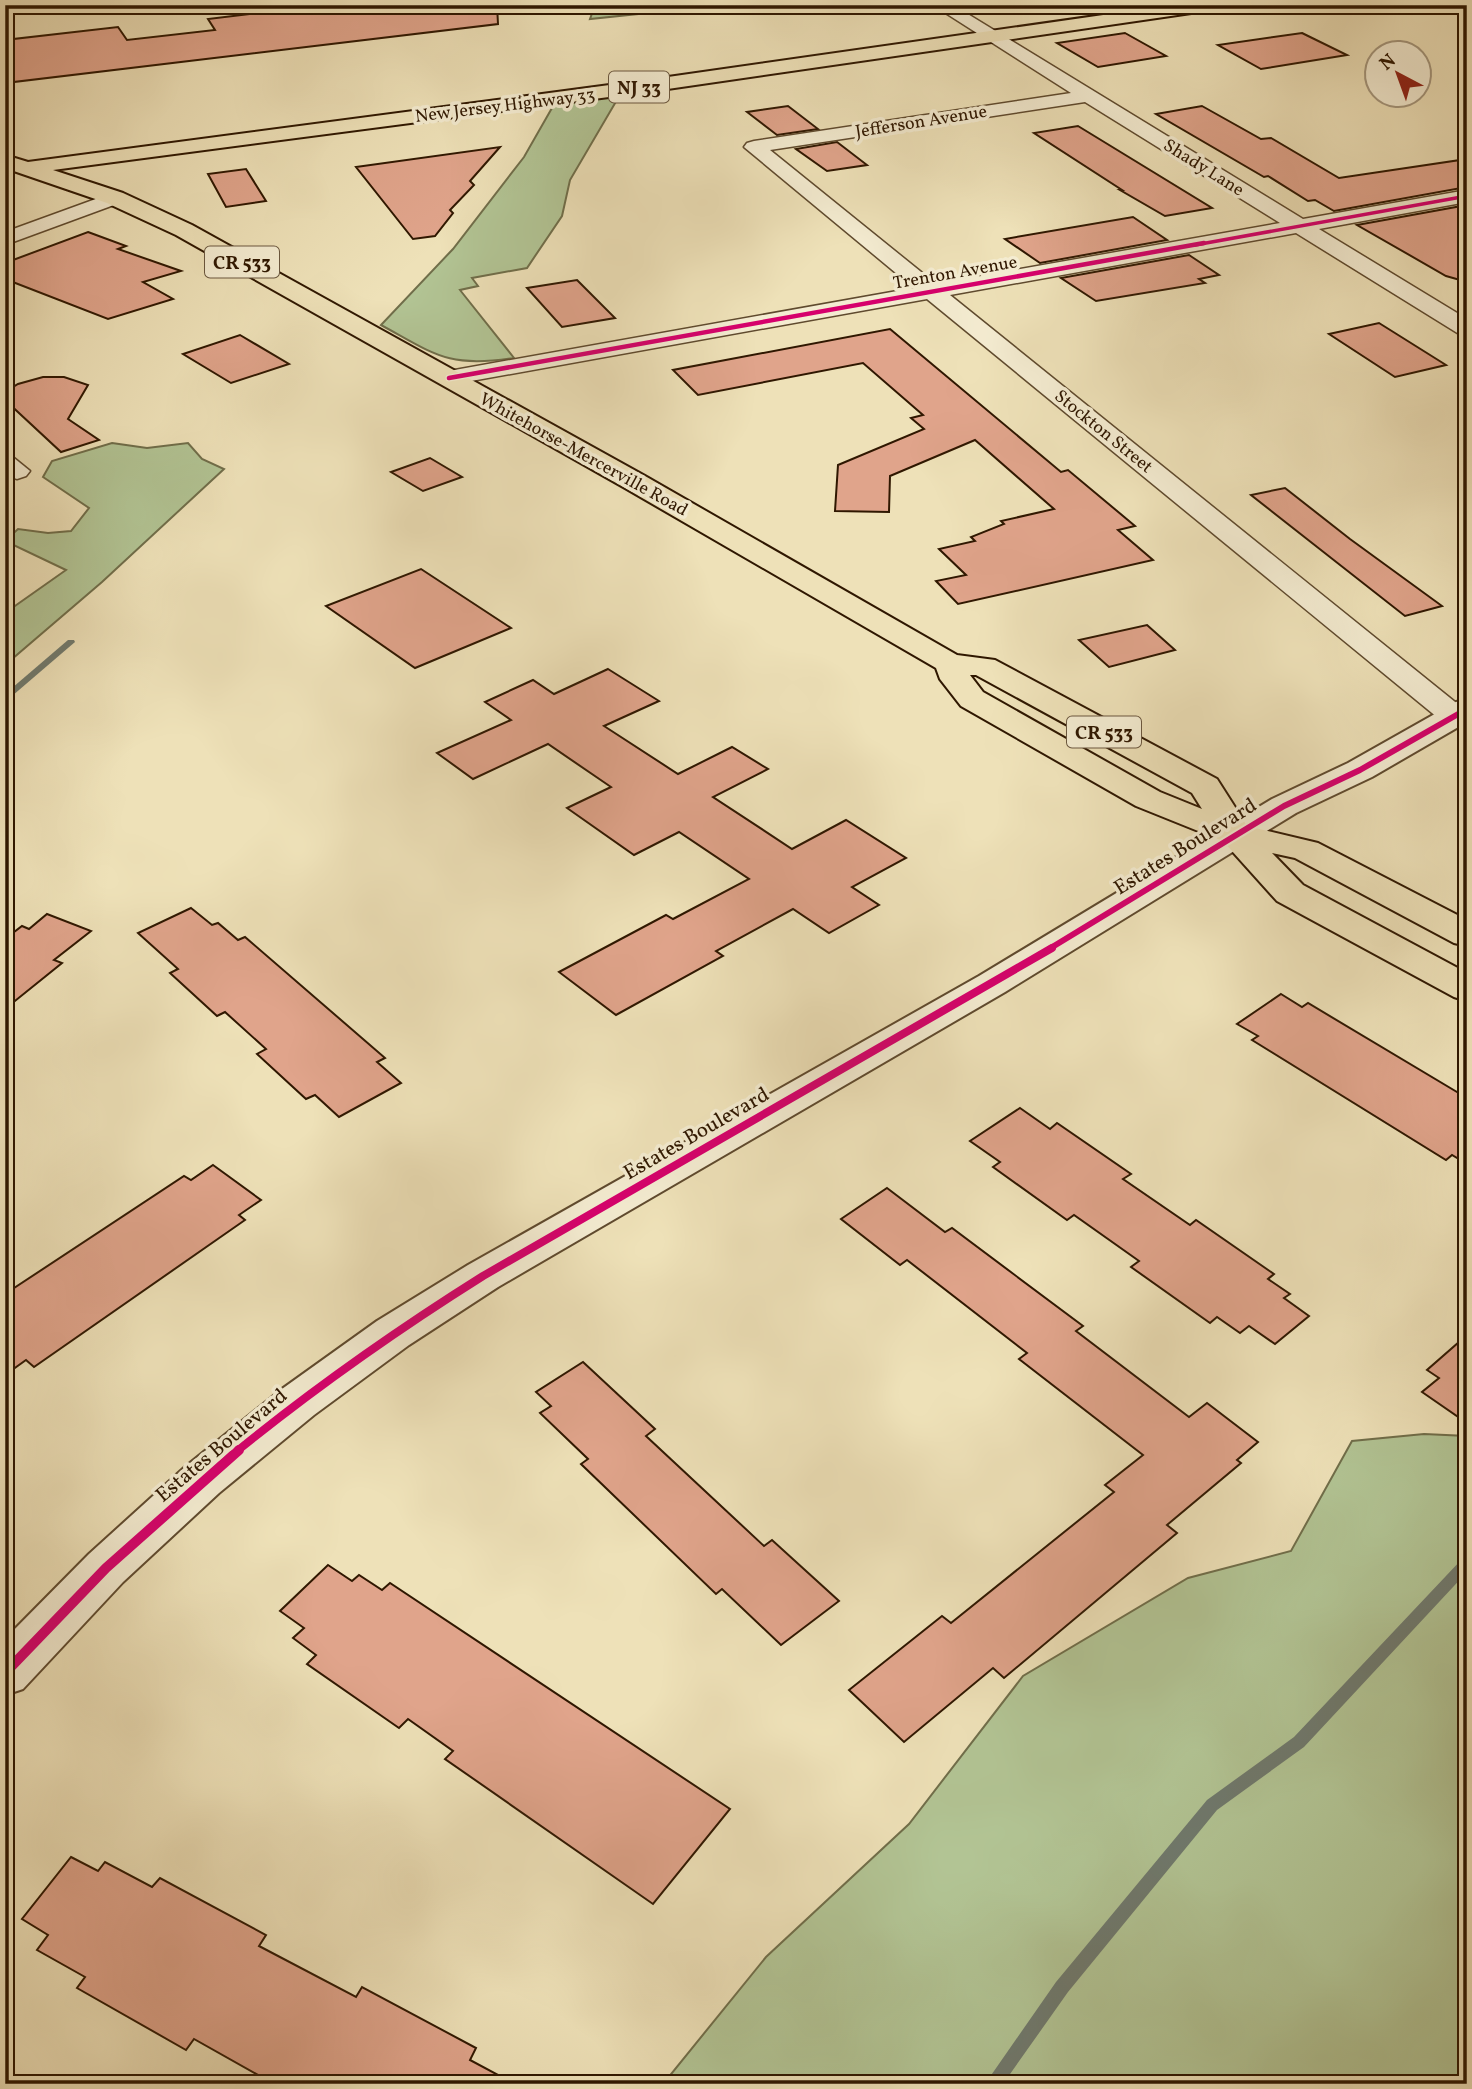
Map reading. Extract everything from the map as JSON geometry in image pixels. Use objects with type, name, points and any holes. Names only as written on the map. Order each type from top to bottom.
[{"type":"main road","name":"New Jersey Highway 33","points":[[12,166],[614,91],[1212,5]]},
{"type":"main road","name":"Whitehorse-Mercerville Road","points":[[12,166],[116,198],[184,230],[635,482],[949,663],[956,678],[972,699],[1148,799],[1235,834],[1306,850],[1467,935]]},
{"type":"main road","name":"Whitehorse-Mercerville Road","points":[[1235,834],[1290,893],[1467,989]]},
{"type":"street","name":"Shady Lane","points":[[941,5],[1467,329]]},
{"type":"street","name":"Jefferson Avenue","points":[[754,147],[1088,96]]},
{"type":"street","name":"Stockton Street","points":[[754,147],[1460,712]]},
{"type":"street","name":"Trenton Avenue","points":[[449,378],[1467,197]]},
{"type":"street","points":[[5,239],[116,198]]},
{"type":"street","name":"Estates Boulevard","points":[[5,1673],[106,1568],[202,1480],[298,1402],[393,1333],[483,1276],[992,984],[1235,834],[1284,806],[1360,770],[1460,712]]},
{"type":"green space","points":[[595,5],[658,5],[657,12],[590,19]]},
{"type":"green space","points":[[621,93],[570,180],[562,216],[527,268],[472,278],[478,286],[460,290],[514,358],[492,361],[457,360],[430,351],[381,325],[453,249],[524,157],[556,101]]},
{"type":"green space","points":[[112,443],[147,448],[188,443],[202,459],[224,469],[102,582],[5,665],[5,613],[66,570],[5,541],[18,529],[48,533],[71,531],[89,508],[43,477],[52,461]]},
{"type":"green space","points":[[1424,1434],[1467,1436],[1467,2084],[663,2084],[766,1957],[909,1824],[1023,1676],[1188,1578],[1291,1551],[1352,1441]]},
{"type":"building","points":[[323,5],[497,5],[498,24],[5,83],[5,40],[118,27],[127,40],[215,30],[208,19]]},
{"type":"building","points":[[1125,33],[1166,56],[1098,67],[1057,43]]},
{"type":"building","points":[[1302,33],[1347,55],[1261,69],[1218,45]]},
{"type":"building","points":[[788,106],[818,129],[777,135],[747,112]]},
{"type":"building","points":[[1202,106],[1261,139],[1271,138],[1339,178],[1467,159],[1467,187],[1334,211],[1315,200],[1308,201],[1156,114]]},
{"type":"building","points":[[1078,126],[1212,208],[1165,216],[1120,190],[1034,133]]},
{"type":"building","points":[[837,142],[867,165],[827,171],[796,149]]},
{"type":"building","points":[[500,147],[470,181],[474,185],[450,210],[453,213],[435,236],[413,239],[356,167]]},
{"type":"building","points":[[246,169],[266,201],[226,207],[208,174]]},
{"type":"building","points":[[1467,205],[1467,282],[1446,276],[1357,225]]},
{"type":"building","points":[[1133,217],[1167,240],[1040,263],[1005,239]]},
{"type":"building","points":[[88,232],[126,246],[118,249],[181,271],[143,282],[173,299],[108,319],[5,279],[5,263]]},
{"type":"building","points":[[1189,255],[1219,275],[1199,279],[1205,283],[1096,301],[1061,278]]},
{"type":"building","points":[[577,280],[615,318],[562,327],[527,288]]},
{"type":"building","points":[[1379,323],[1446,365],[1395,377],[1329,334]]},
{"type":"building","points":[[890,329],[1061,472],[1068,470],[1135,526],[1118,530],[1153,560],[958,604],[936,581],[966,575],[939,549],[975,541],[971,537],[1004,524],[1001,521],[1054,509],[975,440],[890,476],[889,512],[835,511],[838,465],[924,429],[911,418],[923,415],[863,363],[698,395],[673,370]]},
{"type":"building","points":[[240,335],[289,364],[231,383],[183,354]]},
{"type":"building","points":[[43,377],[64,377],[88,385],[68,419],[99,440],[61,452],[5,400],[5,392],[18,384]]},
{"type":"building","points":[[430,458],[462,477],[423,491],[391,472]]},
{"type":"building","points":[[1285,488],[1442,606],[1405,616],[1251,495]]},
{"type":"building","points":[[421,569],[511,628],[415,668],[326,606]]},
{"type":"building","points":[[1147,625],[1175,650],[1109,667],[1079,640]]},
{"type":"building","points":[[608,669],[659,701],[604,726],[678,774],[732,747],[768,769],[713,797],[792,849],[846,820],[906,858],[852,887],[879,905],[829,933],[793,909],[716,951],[723,956],[616,1015],[559,972],[666,915],[673,919],[749,879],[679,832],[634,855],[567,808],[611,787],[548,744],[473,779],[437,753],[511,720],[485,702],[533,680],[554,694]]},
{"type":"building","points":[[191,908],[212,925],[218,923],[238,940],[245,937],[385,1058],[377,1062],[401,1083],[339,1117],[315,1095],[306,1099],[257,1054],[266,1049],[225,1012],[217,1016],[170,973],[178,969],[138,933]]},
{"type":"building","points":[[47,914],[91,931],[54,960],[62,963],[5,1009],[5,939],[22,926],[29,929]]},
{"type":"building","points":[[1281,994],[1302,1007],[1308,1003],[1467,1098],[1467,1164],[1452,1155],[1446,1160],[1252,1040],[1258,1036],[1237,1024]]},
{"type":"building","points":[[1020,1108],[1050,1129],[1057,1123],[1131,1174],[1123,1179],[1190,1225],[1196,1220],[1274,1274],[1268,1279],[1290,1294],[1284,1298],[1309,1316],[1275,1344],[1249,1326],[1240,1333],[1217,1317],[1210,1323],[1131,1267],[1139,1261],[1074,1215],[1067,1220],[993,1167],[1000,1162],[970,1141]]},
{"type":"building","points":[[213,1165],[261,1200],[239,1215],[245,1220],[34,1367],[26,1360],[5,1375],[5,1294],[184,1176],[191,1180]]},
{"type":"building","points":[[887,1188],[945,1232],[952,1228],[1083,1326],[1076,1331],[1189,1417],[1207,1403],[1258,1442],[1237,1460],[1241,1463],[1167,1525],[1177,1533],[1004,1678],[993,1668],[904,1742],[849,1690],[942,1616],[951,1623],[1114,1492],[1105,1485],[1143,1455],[1019,1359],[1027,1353],[907,1260],[900,1265],[841,1219]]},
{"type":"building","points":[[1467,1335],[1467,1423],[1422,1392],[1439,1378],[1427,1370]]},
{"type":"building","points":[[583,1362],[655,1429],[646,1436],[764,1546],[772,1540],[839,1601],[781,1645],[722,1589],[716,1594],[581,1464],[588,1459],[540,1413],[551,1406],[536,1392]]},
{"type":"building","points":[[328,1565],[352,1581],[359,1575],[382,1590],[390,1583],[730,1809],[653,1904],[445,1759],[453,1751],[408,1719],[399,1728],[307,1664],[316,1655],[293,1638],[304,1628],[280,1611]]},
{"type":"building","points":[[71,1857],[98,1871],[105,1862],[152,1887],[160,1878],[266,1935],[259,1946],[356,1997],[362,1987],[476,2048],[470,2060],[515,2084],[274,2084],[194,2039],[186,2050],[77,1988],[85,1977],[37,1950],[48,1935],[22,1919]]},
{"type":"waterway","points":[[5,699],[71,642]]},
{"type":"waterway","points":[[993,2084],[1062,1987],[1212,1805],[1299,1742],[1467,1563]]},
{"type":"cycle path","points":[[449,378],[1467,196]]},
{"type":"cycle path","points":[[5,1673],[106,1568],[202,1480],[298,1402],[393,1333],[483,1276],[992,984],[1284,806],[1360,770],[1467,709]]}]
